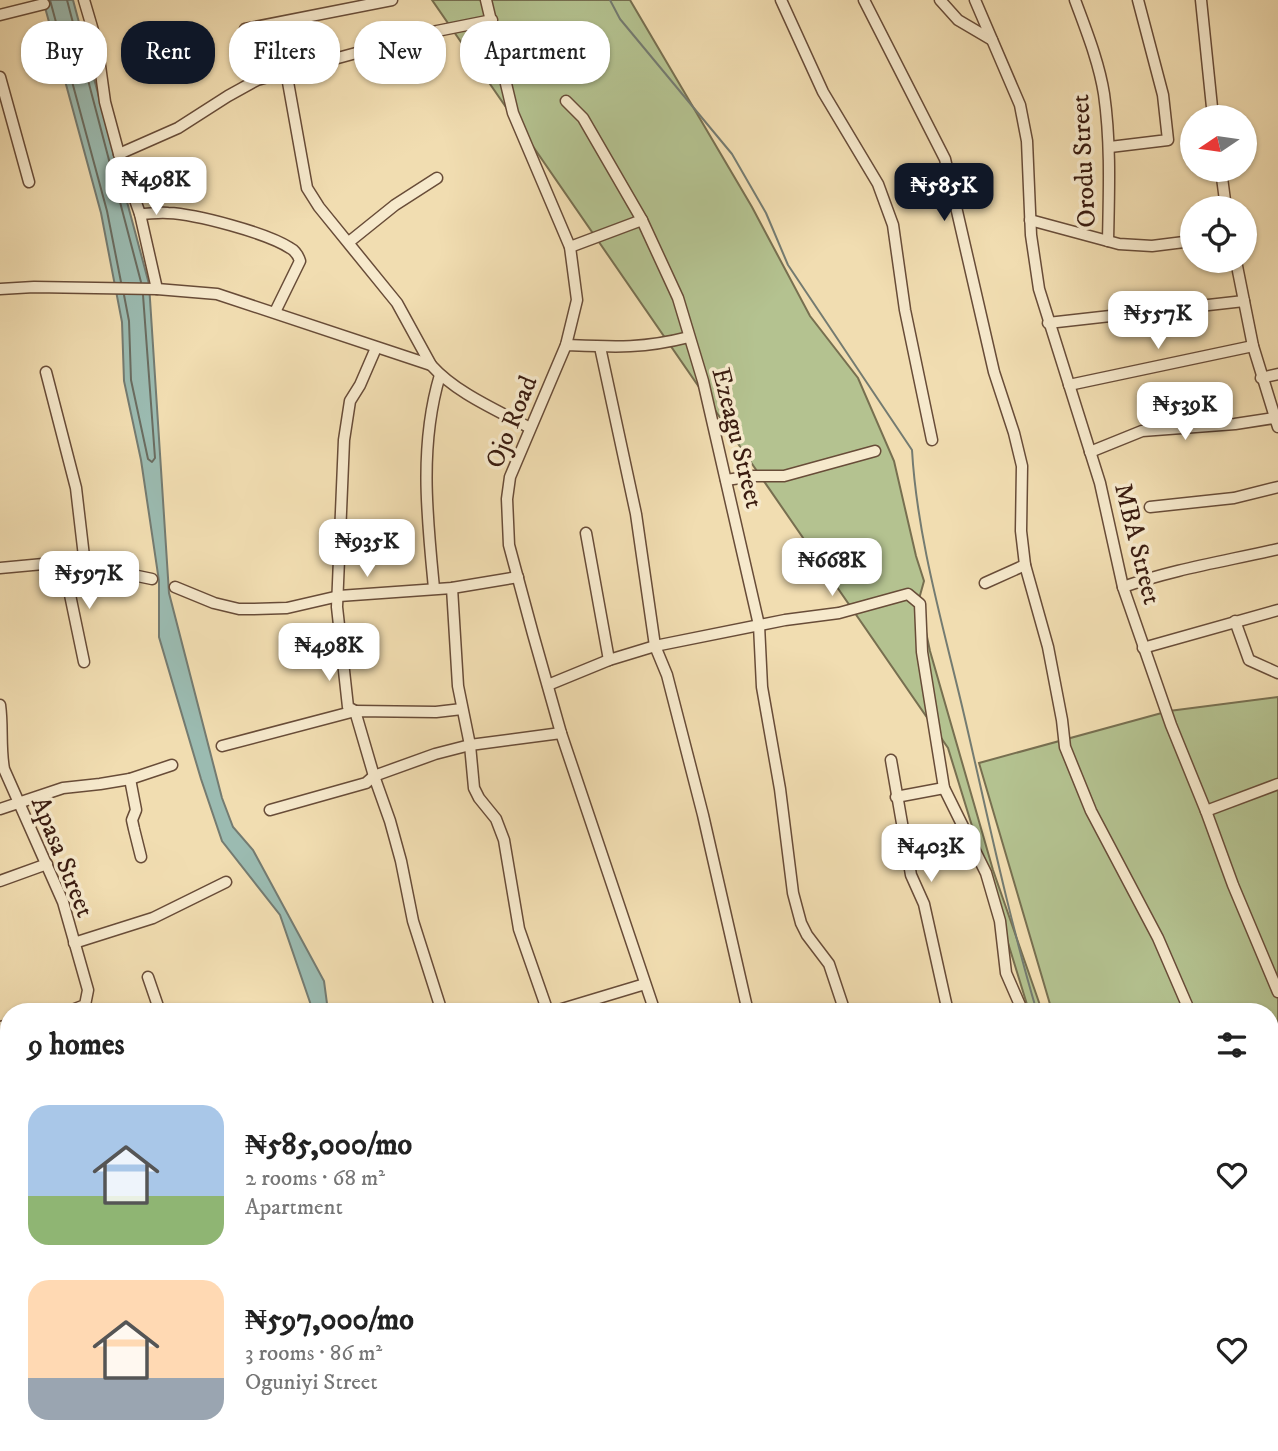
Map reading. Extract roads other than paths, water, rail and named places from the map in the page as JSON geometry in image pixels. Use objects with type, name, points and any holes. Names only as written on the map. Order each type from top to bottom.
[{"type":"street","points":[[84,0],[97,44],[105,102],[119,155],[140,214],[156,289]]},
{"type":"street","points":[[290,21],[393,0]]},
{"type":"street","name":"Ojo Road","points":[[486,0],[513,113],[570,247],[577,300],[566,345],[510,477],[507,499],[509,545],[561,733],[652,1003]]},
{"type":"street","points":[[781,0],[823,92],[878,184],[894,225],[907,322],[932,440]]},
{"type":"street","points":[[864,0],[945,159],[994,372],[1022,466],[1021,531],[1026,565],[1048,647],[1065,747],[1091,811],[1158,938],[1185,1003]]},
{"type":"street","points":[[940,0],[958,20],[992,40]]},
{"type":"street","name":"MBA Street","points":[[975,0],[1020,105],[1028,152],[1033,261],[1048,323],[1100,483],[1123,587],[1171,725],[1233,885],[1274,969],[1278,992]]},
{"type":"street","name":"Orodu Street","points":[[1075,0],[1103,92],[1110,147],[1108,241]]},
{"type":"street","points":[[1110,147],[1168,140],[1163,95],[1138,0]]},
{"type":"street","points":[[1201,0],[1212,105]]},
{"type":"street","points":[[0,15],[44,4]]},
{"type":"street","points":[[340,57],[438,31],[492,20]]},
{"type":"street","points":[[0,77],[29,182]]},
{"type":"street","points":[[119,155],[178,128],[250,84]]},
{"type":"street","points":[[288,84],[307,188],[319,207],[397,303],[431,365],[440,375],[486,405],[530,428]]},
{"type":"street","name":"Ezeagu Street","points":[[566,101],[583,118],[642,220],[678,298],[703,381],[759,625],[762,687],[780,789],[793,893],[801,923],[829,964],[842,1003]]},
{"type":"street","points":[[349,242],[395,205],[437,178]]},
{"type":"street","points":[[140,214],[169,213],[202,219],[272,239],[292,248],[300,261],[275,312]]},
{"type":"street","points":[[570,247],[642,220]]},
{"type":"street","points":[[1030,220],[1108,241],[1138,246],[1180,242]]},
{"type":"street","points":[[1090,452],[1142,431],[1276,423],[1261,378],[1238,273]]},
{"type":"street","points":[[0,289],[156,289],[217,294],[431,365]]},
{"type":"street","points":[[1048,323],[1244,301]]},
{"type":"street","points":[[566,345],[621,348],[657,345],[689,337]]},
{"type":"street","points":[[600,346],[636,514],[655,646],[667,675],[703,815],[746,1003]]},
{"type":"street","points":[[1069,385],[1253,346]]},
{"type":"street","points":[[376,348],[360,386],[350,401],[346,420],[337,607],[348,707],[355,711],[394,834],[414,921],[439,1003]]},
{"type":"street","points":[[46,372],[76,488],[85,565]]},
{"type":"street","points":[[1261,378],[1278,374]]},
{"type":"street","points":[[433,589],[426,501],[426,460],[428,423],[440,375]]},
{"type":"street","points":[[726,480],[783,476],[875,451]]},
{"type":"street","points":[[1150,507],[1243,496],[1278,487]]},
{"type":"street","points":[[586,534],[610,660]]},
{"type":"street","points":[[1123,587],[1208,562],[1278,549]]},
{"type":"street","points":[[0,568],[54,563],[64,566],[85,565],[152,579]]},
{"type":"street","points":[[985,583],[1026,565]]},
{"type":"street","points":[[64,566],[84,662]]},
{"type":"street","points":[[175,587],[214,603],[239,609],[287,608],[339,596],[452,588],[519,577]]},
{"type":"street","points":[[452,588],[461,709],[470,745],[474,788],[478,798],[496,819],[504,840],[519,929],[547,1003]]},
{"type":"street","points":[[548,685],[610,660],[655,646],[759,625],[839,613],[908,594],[920,604],[922,652],[944,788],[986,873],[1000,921],[1006,973],[1019,1003]]},
{"type":"street","points":[[1143,648],[1278,610]]},
{"type":"street","points":[[1235,621],[1249,660],[1278,673]]},
{"type":"street","name":"Apasa Street","points":[[0,705],[4,769],[63,902],[88,990],[86,1003]]},
{"type":"street","points":[[222,746],[355,711],[436,712],[461,709]]},
{"type":"street","points":[[270,810],[366,783],[374,776],[435,754],[470,745],[561,733]]},
{"type":"street","points":[[891,760],[911,875],[924,904],[946,1003]]},
{"type":"street","points":[[0,808],[62,788],[130,779],[172,765]]},
{"type":"street","points":[[130,779],[136,810],[132,820],[141,856]]},
{"type":"street","points":[[1206,811],[1278,784]]},
{"type":"street","points":[[896,797],[944,788]]},
{"type":"street","points":[[0,881],[47,864]]},
{"type":"street","points":[[74,943],[153,918],[226,882]]},
{"type":"street","points":[[148,977],[157,1003]]},
{"type":"street","points":[[581,1003],[645,984]]},
{"type":"water","points":[[43,0],[73,0],[79,21],[49,21]]},
{"type":"water","points":[[66,84],[95,84],[149,284],[169,593],[222,798],[233,827],[253,850],[324,981],[327,1003],[310,1003],[280,915],[222,841],[201,779],[159,637],[159,581],[141,460],[124,381],[122,322],[101,213]]},
{"type":"waterway","points":[[610,0],[620,19],[732,154],[766,213],[788,265],[912,450],[919,514],[931,579],[1006,898],[1034,1003]]}]
